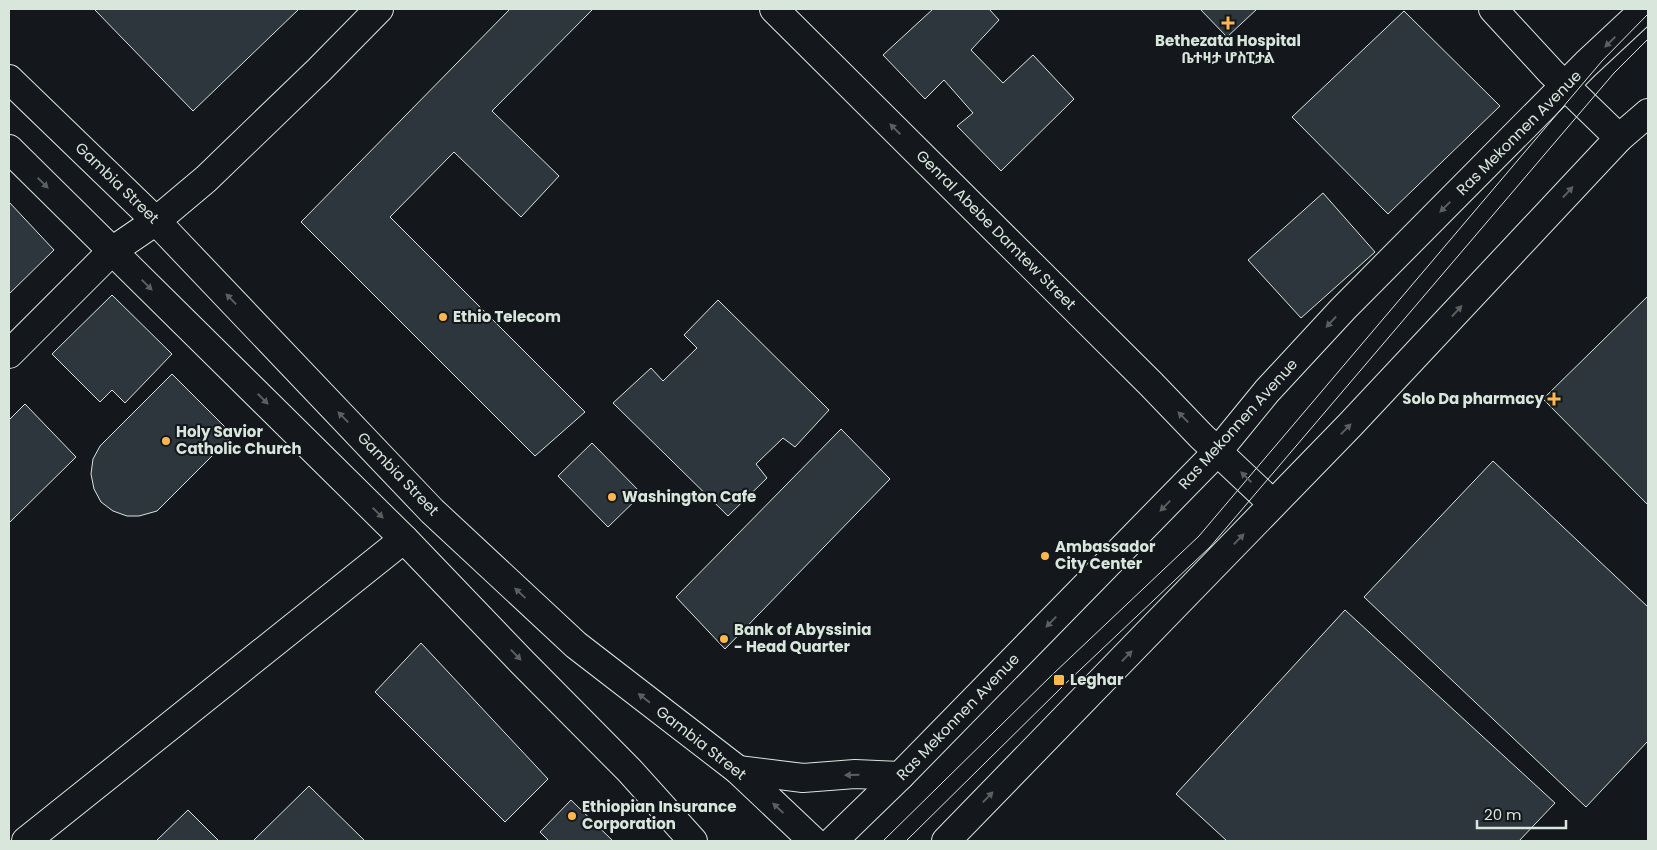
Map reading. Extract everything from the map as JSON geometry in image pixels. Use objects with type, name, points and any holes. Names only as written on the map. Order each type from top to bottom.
[{"type":"main road","points":[[9,354],[112,251],[156,221],[206,179],[379,9]]},
{"type":"main road","name":"Genral Abebe Damtew Street","points":[[774,9],[1201,436],[1273,504]]},
{"type":"main road","points":[[1493,9],[1566,86],[1619,138]]},
{"type":"main road","name":"Ras Mekonnen Avenue","points":[[833,841],[900,776],[1218,451],[1267,391],[1344,309],[1645,9]]},
{"type":"main road","name":"Gambia Street","points":[[9,79],[156,221],[432,511],[576,645],[738,770],[813,841]]},
{"type":"main road","points":[[952,838],[1356,418],[1619,138],[1648,113]]},
{"type":"main road","points":[[9,149],[404,539],[629,770],[688,838]]},
{"type":"main road","points":[[26,841],[404,539]]},
{"type":"main road","points":[[738,770],[803,778],[855,774],[900,776]]},
{"type":"building","points":[[94,9],[299,9],[193,111]]},
{"type":"building","name":"Ethio Telecom","points":[[510,9],[593,9],[492,111],[559,176],[521,217],[454,152],[390,217],[585,412],[535,456],[301,222]]},
{"type":"building","points":[[933,9],[989,9],[999,20],[971,50],[1003,83],[1033,55],[1074,99],[1001,171],[957,126],[973,113],[944,80],[925,99],[883,55]]},
{"type":"building","name":"Bethezata Hospital ቤተዛታ ሆስፒታል","points":[[1200,9],[1257,9],[1227,37]]},
{"type":"building","points":[[1404,11],[1500,106],[1388,214],[1292,117]]},
{"type":"building","points":[[1323,193],[1375,252],[1301,318],[1248,260]]},
{"type":"building","points":[[9,202],[54,250],[9,294]]},
{"type":"building","points":[[112,295],[172,354],[125,403],[112,390],[100,402],[52,354]]},
{"type":"building","points":[[1648,296],[1648,505],[1543,399]]},
{"type":"building","points":[[718,300],[829,410],[795,447],[783,438],[756,464],[767,478],[728,516],[613,403],[651,368],[663,381],[697,348],[684,335]]},
{"type":"building","name":"Holy Savior Catholic Church","points":[[172,374],[233,435],[157,511],[139,516],[127,516],[113,511],[101,502],[94,489],[91,474],[93,459],[100,446]]},
{"type":"building","points":[[25,404],[76,457],[9,523],[9,420]]},
{"type":"building","points":[[841,429],[890,479],[725,649],[676,597]]},
{"type":"building","points":[[592,443],[642,494],[608,527],[558,476]]},
{"type":"building","points":[[1493,461],[1648,607],[1648,741],[1586,807],[1364,597]]},
{"type":"building","points":[[1345,610],[1555,803],[1519,841],[1227,841],[1176,794]]},
{"type":"building","points":[[421,643],[548,779],[505,822],[375,692]]},
{"type":"building","points":[[309,786],[365,841],[253,841]]},
{"type":"building","name":"Ethiopian Insurance Corporation","points":[[571,800],[613,841],[549,841],[540,832]]},
{"type":"building","points":[[188,810],[219,841],[156,841]]},
{"type":"tram line","points":[[883,841],[1053,674],[1199,536],[1602,61],[1648,14]]},
{"type":"tram line","points":[[906,841],[1063,686],[1210,547],[1614,73],[1648,39]]},
{"type":"place","name":"Bethezata Hospital ቤተዛታ ሆስፒታል","points":[[1228,23]]},
{"type":"place","name":"Ethio Telecom","points":[[443,317]]},
{"type":"place","name":"Solo Da pharmacy","points":[[1554,399]]},
{"type":"place","name":"Holy Savior Catholic Church","points":[[166,441]]},
{"type":"place","name":"Washington Cafe","points":[[612,497]]},
{"type":"place","name":"Ambassador City Center","points":[[1045,556]]},
{"type":"place","name":"Bank of Abyssinia - Head Quarter","points":[[724,639]]},
{"type":"place","name":"Leghar","points":[[1059,680]]},
{"type":"place","name":"Ethiopian Insurance Corporation","points":[[572,816]]}]
